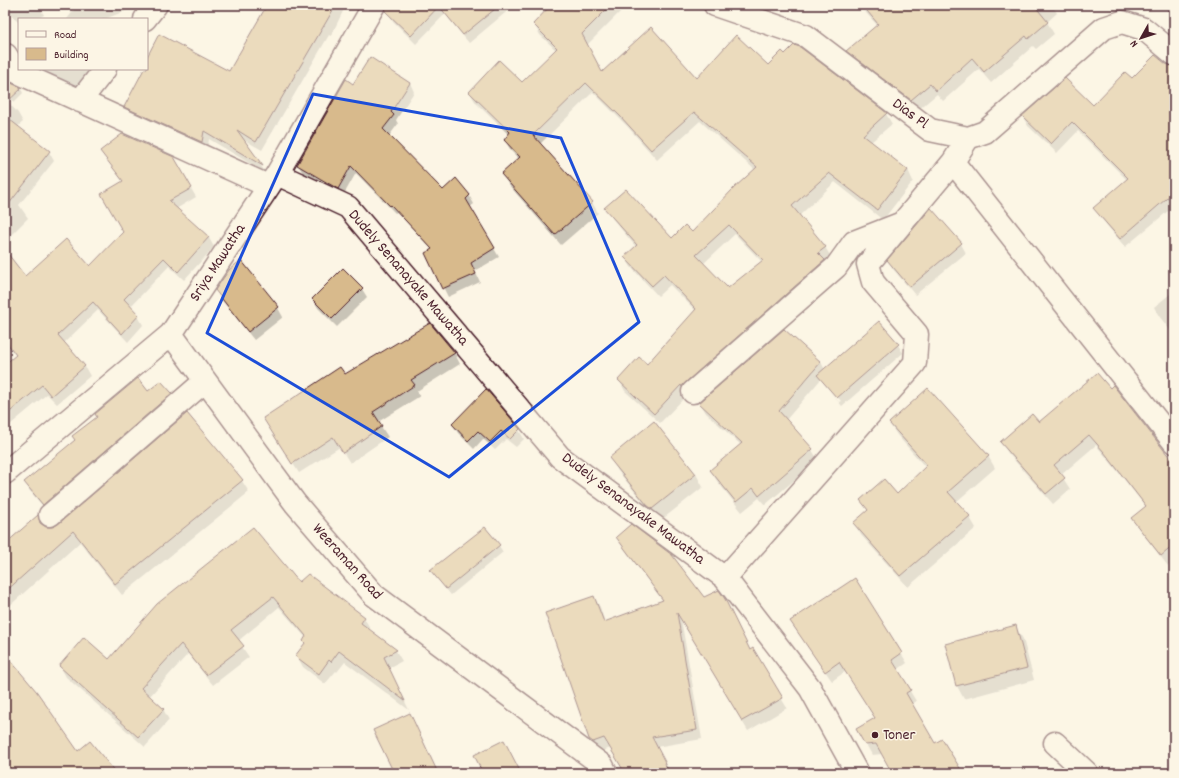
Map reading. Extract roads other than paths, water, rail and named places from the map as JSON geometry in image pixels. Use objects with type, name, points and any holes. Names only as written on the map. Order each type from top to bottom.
[{"type":"street","points":[[146,18],[156,5]]},
{"type":"street","name":"Sriya Mawatha","points":[[5,473],[171,334],[272,180],[374,5]]},
{"type":"street","name":"Dias Pl","points":[[715,5],[806,36],[930,130],[968,138]]},
{"type":"street","points":[[725,578],[915,363],[917,334],[873,282],[868,264],[953,162],[968,138],[986,132],[1104,28],[1122,22],[1144,29],[1174,54]]},
{"type":"street","name":"Dudely Senanayake Mawatha","points":[[5,56],[6,55],[17,72],[80,101],[272,180],[348,207],[560,457],[725,578],[810,688],[854,772]]},
{"type":"street","points":[[80,101],[104,70]]},
{"type":"street","points":[[953,162],[1174,442]]},
{"type":"street","points":[[693,392],[836,268],[854,242],[902,223]]},
{"type":"street","name":"Weeraman Road","points":[[171,334],[294,503],[374,595],[602,765],[606,773]]},
{"type":"street","points":[[50,515],[205,381]]},
{"type":"street","points":[[1055,744],[1087,773]]},
{"type":"place","name":"Toner","points":[[875,735]]}]
